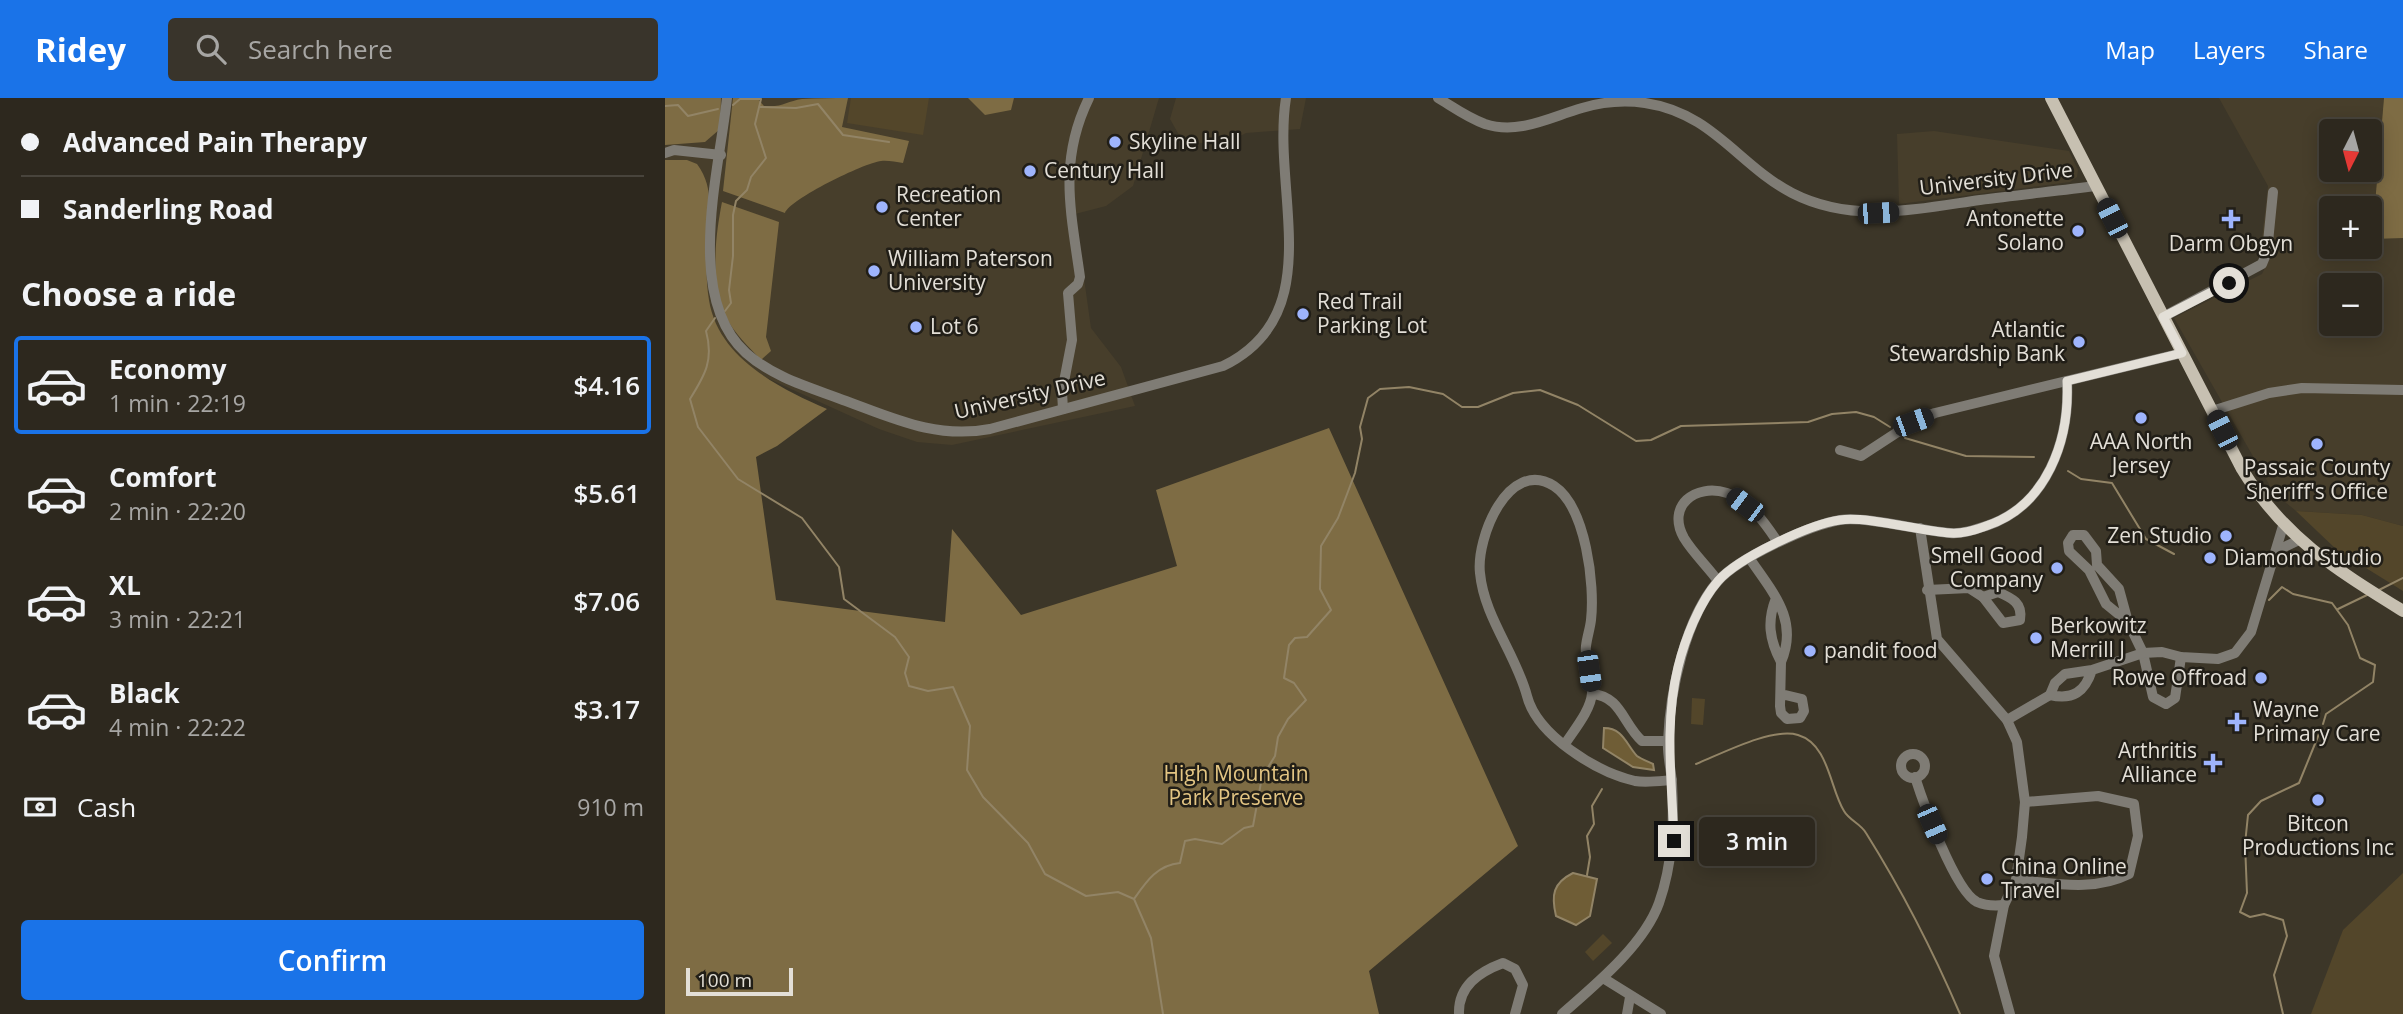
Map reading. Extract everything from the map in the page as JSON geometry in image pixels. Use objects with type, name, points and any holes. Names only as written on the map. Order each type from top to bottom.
[{"type":"main road","points":[[2051,98],[2249,480],[2283,526],[2299,540],[2372,593],[2403,611]]},
{"type":"street","name":"University Drive","points":[[727,98],[709,254],[712,293],[733,338],[758,362],[783,377],[938,432],[970,433],[1223,366],[1243,356],[1272,328],[1287,286],[1286,98]]},
{"type":"street","points":[[1063,409],[1062,392],[1072,340],[1068,293],[1078,284],[1080,278],[1069,203],[1069,158],[1080,116],[1089,98]]},
{"type":"street","name":"University Drive","points":[[1438,98],[1473,119],[1506,128],[1532,125],[1602,103],[1655,105],[1708,127],[1767,177],[1791,193],[1823,205],[1859,212],[1896,212],[2096,186]]},
{"type":"street","points":[[665,153],[674,150],[721,155]]},
{"type":"street","points":[[2163,317],[2262,264],[2267,253],[2273,192]]},
{"type":"street","points":[[1840,450],[1861,456],[1913,422],[1935,414],[2182,353]]},
{"type":"street","points":[[1562,1014],[1603,978],[1633,944],[1658,905],[1674,841],[1668,741],[1678,668],[1693,624],[1718,580],[1777,541],[1841,520],[1953,534],[1994,523],[2022,508],[2047,477],[2061,442],[2068,407],[2067,381]]},
{"type":"street","points":[[2212,411],[2270,393],[2302,387],[2403,390]]},
{"type":"street","points":[[1565,744],[1592,694],[1585,648],[1591,620],[1592,581],[1577,514],[1555,487],[1535,480],[1516,486],[1496,506],[1483,541],[1479,569],[1483,594],[1524,684],[1532,715],[1565,744],[1590,763],[1611,774],[1638,781],[1672,780]]},
{"type":"street","points":[[1718,580],[1684,538],[1678,519],[1681,503],[1692,494],[1709,490],[1729,493],[1761,516],[1777,541]]},
{"type":"street","points":[[2007,720],[2050,695],[2055,683],[2065,674],[2092,670],[2143,653],[2162,652],[2181,657],[2218,659],[2235,653],[2251,632],[2283,526]]},
{"type":"street","points":[[1920,528],[1927,590],[1937,639],[2007,720],[2017,742],[2025,802],[2016,880],[2004,905],[1994,956],[2010,1014]]},
{"type":"street","points":[[2276,551],[2299,540]]},
{"type":"street","points":[[1750,559],[1787,619],[1788,631],[1781,662],[1781,694]]},
{"type":"street","points":[[2128,622],[2106,604],[2098,574],[2119,589],[2128,622],[2143,653],[2153,697],[2166,704],[2175,698],[2181,657]]},
{"type":"street","points":[[1927,590],[1969,588],[1983,597]]},
{"type":"street","points":[[1776,598],[1770,614],[1770,633],[1781,662]]},
{"type":"street","points":[[2050,695],[2063,698],[2077,694],[2088,683],[2092,670]]},
{"type":"street","points":[[1592,694],[1606,695],[1618,706],[1630,730],[1642,741],[1668,741]]},
{"type":"street","points":[[1915,777],[1958,879],[1975,901],[1990,906],[2004,905]]},
{"type":"street","points":[[2016,880],[2089,886],[2118,879],[2129,874],[2138,836],[2134,804],[2098,796],[2025,802]]},
{"type":"street","points":[[1459,1014],[1465,987],[1483,970],[1503,963],[1515,969],[1523,985],[1515,1014]]},
{"type":"street","points":[[1603,978],[1661,1014]]},
{"type":"street","points":[[1627,1014],[1630,997]]},
{"type":"shaded area","name":"William Paterson University","points":[[665,98],[1159,98],[1133,186],[1106,206],[1075,214],[1091,328],[1121,367],[1135,406],[952,445],[917,442],[879,429],[743,367],[665,370]]},
{"type":"shaded area","points":[[851,98],[929,98],[923,135],[847,123]]},
{"type":"shaded area","points":[[1176,98],[1306,98],[1300,129],[1246,133],[1224,144],[1183,142],[1170,119]]},
{"type":"shaded area","points":[[2219,98],[2384,98],[2382,121],[2382,119],[2319,119],[2319,182],[2377,182],[2376,196],[2319,196],[2319,259],[2382,259],[2382,238],[2403,238],[2403,526],[2362,515],[2296,511],[2274,493],[2174,318],[2262,274],[2271,256],[2260,255],[2268,186]]},
{"type":"shaded area","points":[[1934,131],[2069,151],[2078,170],[2077,177],[2070,182],[1899,204],[1897,134]]},
{"type":"shaded area","points":[[2296,511],[2362,515],[2403,526],[2403,591],[2337,550]]},
{"type":"shaded area","points":[[1692,698],[1705,699],[1703,725],[1691,724]]},
{"type":"shaded area","points":[[1604,728],[1620,734],[1637,756],[1653,764],[1654,770],[1633,767],[1603,748]]},
{"type":"shaded area","points":[[1573,873],[1597,879],[1590,916],[1576,925],[1556,916],[1554,902],[1558,885]]},
{"type":"shaded area","points":[[2403,873],[2403,1014],[2311,1014],[2343,930]]},
{"type":"shaded area","points":[[1603,934],[1612,943],[1593,961],[1585,952]]},
{"type":"green space","points":[[665,98],[721,98],[720,129],[705,142],[665,145]]},
{"type":"green space","points":[[733,98],[757,98],[764,106],[770,106],[802,99],[848,98],[842,127],[909,141],[903,163],[881,161],[860,168],[813,191],[785,213],[723,191]]},
{"type":"green space","points":[[968,98],[1014,98],[1011,110],[985,115]]},
{"type":"green space","points":[[2384,98],[2403,98],[2403,238],[2382,239],[2382,196],[2376,196],[2377,182],[2382,182]]},
{"type":"green space","name":"High Mountain Park Preserve","points":[[665,160],[687,160],[697,164],[706,180],[709,203],[709,300],[724,339],[753,368],[771,381],[827,409],[777,446],[756,457],[776,600],[945,622],[952,529],[1021,615],[1177,566],[1156,490],[1329,428],[1518,846],[1369,971],[1379,1014],[665,1014]]},
{"type":"green space","points":[[722,202],[779,222],[766,337],[771,351],[761,360],[733,329],[721,304],[715,260]]},
{"type":"waterway","points":[[725,311],[731,303],[729,290],[736,201],[747,190],[751,177],[766,158],[755,124],[761,99],[740,99],[733,105]]},
{"type":"waterway","points":[[760,107],[796,108],[818,104],[843,135],[889,142]]},
{"type":"waterway","points":[[665,106],[678,105],[688,116],[718,109]]},
{"type":"waterway","points":[[715,318],[706,331],[709,350],[707,367],[690,399],[698,427],[738,479],[802,518],[839,567],[844,599],[895,637],[909,657],[905,673],[909,686],[928,691],[953,687],[970,726],[967,770],[983,797],[1028,843],[1045,874],[1086,896],[1118,892],[1134,899],[1151,938],[1163,1014]]},
{"type":"waterway","points":[[1134,899],[1159,871],[1180,863],[1185,841],[1195,839],[1222,844],[1244,828],[1253,826],[1262,777],[1275,756],[1278,737],[1288,719],[1306,700],[1294,683],[1284,678],[1289,645],[1295,638],[1307,637],[1331,610],[1320,589],[1321,546],[1338,518],[1355,473],[1362,439],[1360,427],[1368,398],[1380,389],[1409,387],[1443,394],[1462,407],[1478,407],[1513,393],[1540,390],[1578,405],[1636,441],[1651,440],[1681,426],[1808,422],[1832,414],[1856,412],[1874,417],[1890,427]]},
{"type":"waterway","points":[[1905,438],[1966,456],[2034,457]]},
{"type":"waterway","points":[[2068,471],[2081,479],[2112,483],[2146,539],[2174,554]]},
{"type":"waterway","points":[[2379,590],[2403,578]]},
{"type":"waterway","points":[[2269,600],[2282,587],[2293,594],[2332,603],[2348,625],[2360,658],[2375,665],[2373,682],[2326,714],[2323,724]]},
{"type":"waterway","points":[[2338,609],[2367,595]]},
{"type":"waterway","points":[[1696,764],[1761,738],[1787,734],[1808,740],[1822,757],[1844,811],[1866,833],[1905,900],[1960,1014]]},
{"type":"waterway","points":[[2283,1014],[2274,975],[2287,936],[2283,920],[2264,914],[2250,917],[2240,912],[2247,893],[2245,844],[2248,815],[2261,801],[2299,783],[2319,734]]},
{"type":"waterway","points":[[1587,875],[1590,857],[1587,836],[1594,824],[1592,806],[1602,789]]},
{"type":"place","name":"Skyline Hall","points":[[1115,142]]},
{"type":"place","name":"Century Hall","points":[[1030,171]]},
{"type":"place","name":"Recreation Center","points":[[882,207]]},
{"type":"place","name":"Darm Obgyn","points":[[2231,219]]},
{"type":"place","name":"Antonette Solano","points":[[2078,231]]},
{"type":"place","name":"William Paterson University","points":[[874,271]]},
{"type":"place","name":"Red Trail Parking Lot","points":[[1303,314]]},
{"type":"place","name":"Lot 6","points":[[916,327]]},
{"type":"place","name":"Atlantic Stewardship Bank","points":[[2079,342]]},
{"type":"place","name":"AAA North Jersey","points":[[2141,418]]},
{"type":"place","name":"Passaic County Sheriff's Office","points":[[2317,444]]},
{"type":"place","name":"Zen Studio","points":[[2226,536]]},
{"type":"place","name":"Diamond Studio","points":[[2210,558]]},
{"type":"place","name":"Smell Good Company","points":[[2057,568]]},
{"type":"place","name":"Berkowitz Merrill J","points":[[2036,638]]},
{"type":"place","name":"pandit food","points":[[1810,651]]},
{"type":"place","name":"Rowe Offroad","points":[[2261,678]]},
{"type":"place","name":"Wayne Primary Care","points":[[2237,722]]},
{"type":"place","name":"Arthritis Alliance","points":[[2213,763]]},
{"type":"place","name":"Bitcon Productions Inc","points":[[2318,800]]},
{"type":"place","name":"China Online Travel","points":[[1987,879]]},
{"type":"route","points":[[1674,841],[1668,741],[1678,668],[1693,624],[1718,580],[1777,541],[1841,520],[1953,534],[1994,523],[2022,508],[2047,477],[2061,442],[2068,407],[2067,381],[2182,353],[2163,317],[2229,283]]}]
